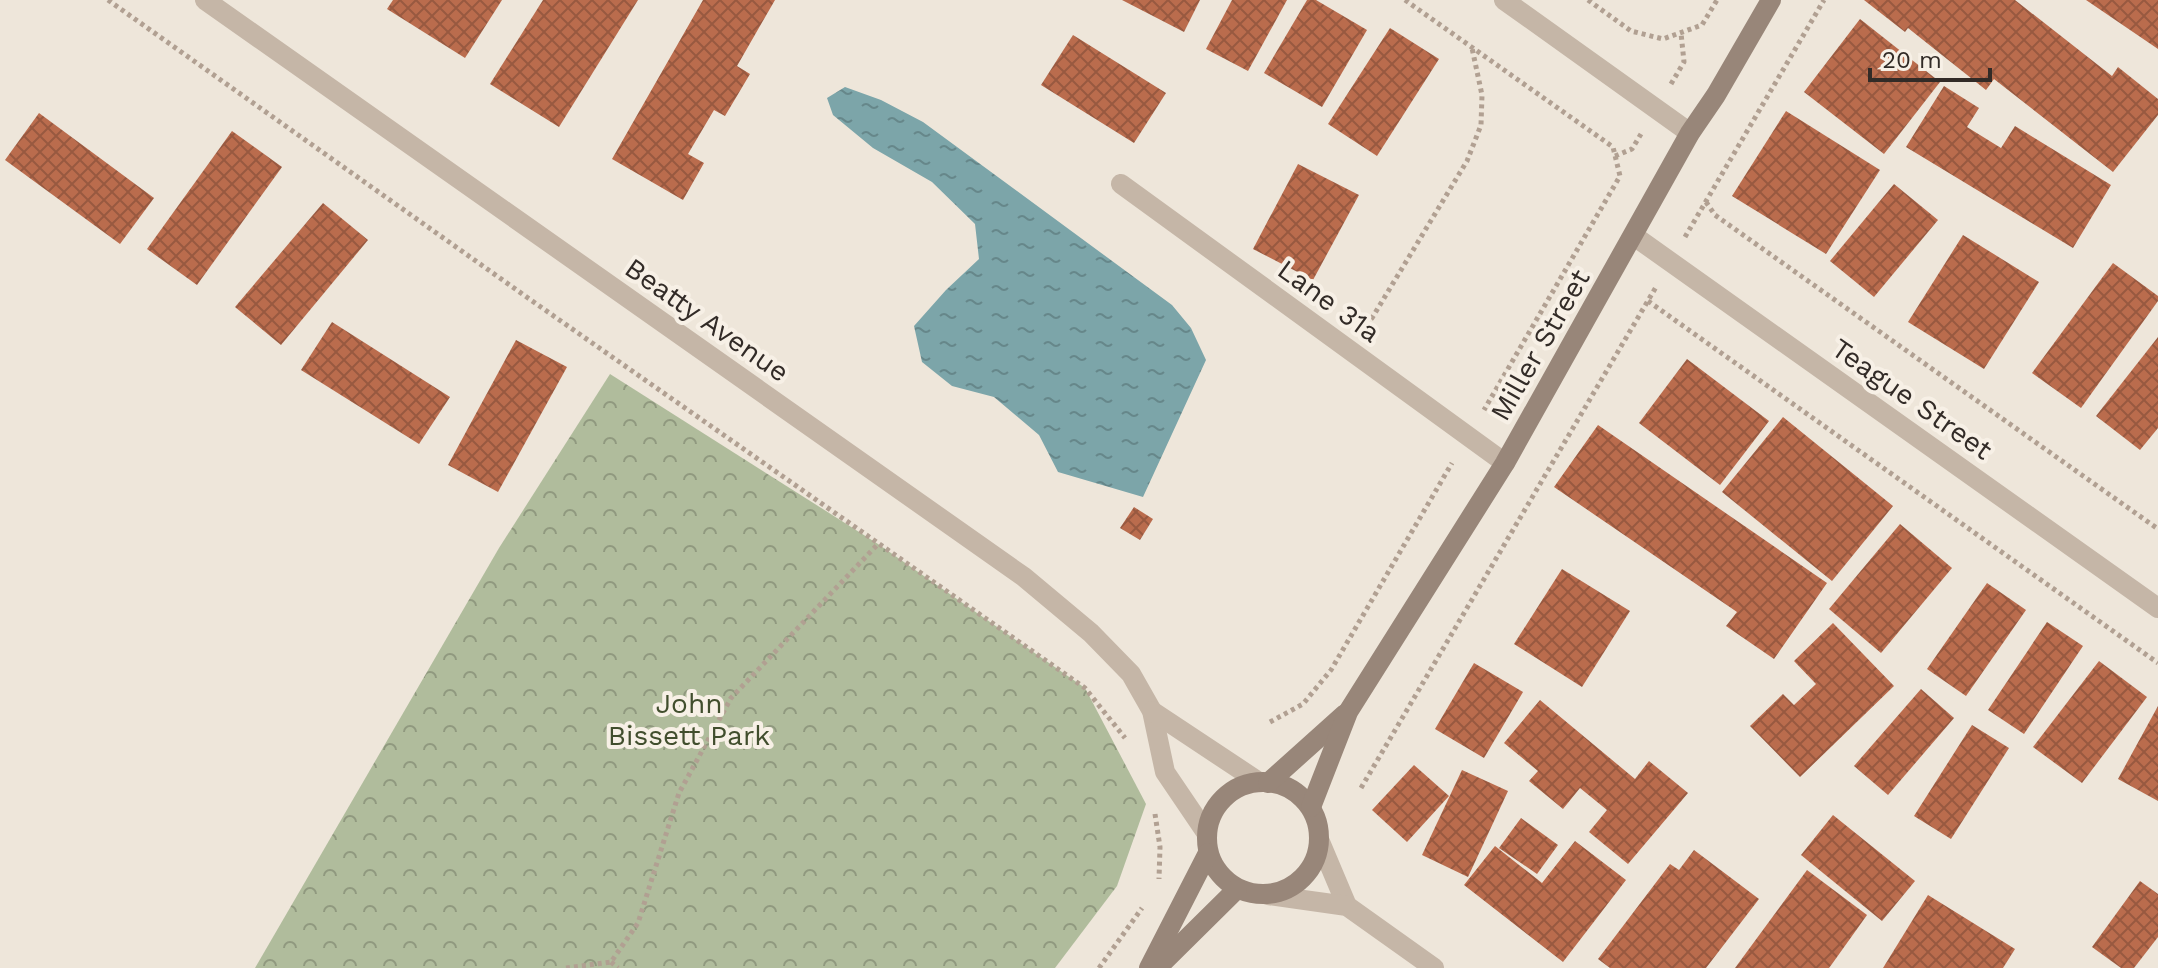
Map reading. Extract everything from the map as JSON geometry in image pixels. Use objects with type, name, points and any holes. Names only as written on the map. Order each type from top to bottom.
[{"type":"main road","name":"Miller Street","points":[[1311,807],[1348,712],[1505,463],[1690,133],[1716,95],[1771,0]]},
{"type":"main road","name":"Miller Street","points":[[1263,782],[1348,712]]},
{"type":"main road","points":[[1149,968],[1207,843],[1212,816],[1222,800],[1238,788],[1263,782],[1296,791],[1311,807],[1318,824],[1320,842],[1316,861],[1306,876],[1289,889],[1268,895],[1237,889],[1215,870],[1207,843]]},
{"type":"main road","points":[[1157,968],[1237,889]]},
{"type":"street","name":"Beatty Avenue","points":[[205,0],[1024,577],[1091,633],[1131,674],[1152,711],[1165,772],[1207,843]]},
{"type":"street","points":[[1504,0],[1690,133]]},
{"type":"street","name":"Lane 31a","points":[[1121,184],[1505,463]]},
{"type":"street","name":"Teague Street","points":[[1634,236],[2158,608]]},
{"type":"street","name":"Beatty Avenue","points":[[1152,711],[1263,782]]},
{"type":"street","points":[[1320,842],[1347,906]]},
{"type":"street","points":[[1268,895],[1347,906],[1434,968]]},
{"type":"path","points":[[108,0],[1085,688],[1129,742]]},
{"type":"path","points":[[1270,722],[1303,704],[1331,670],[1620,176],[1613,147],[1405,0]]},
{"type":"path","points":[[1588,0],[1631,31],[1663,39],[1702,25],[1717,0]]},
{"type":"path","points":[[1361,788],[1824,0]]},
{"type":"path","points":[[1341,344],[1372,318],[1467,161],[1481,125],[1482,95],[1471,47]]},
{"type":"path","points":[[1706,202],[1715,215],[2158,529]]},
{"type":"path","points":[[1648,301],[2158,663]]},
{"type":"path","points":[[566,968],[611,962],[638,923],[679,793],[731,698],[878,544]]},
{"type":"path","points":[[1154,806],[1160,847],[1160,877],[1154,888]]},
{"type":"path","points":[[1099,968],[1149,899]]},
{"type":"path","points":[[611,962],[618,968]]},
{"type":"green space","name":"John Bissett Park","points":[[610,374],[878,544],[1085,688],[1146,804],[1117,886],[1055,968],[255,968],[499,548]]},
{"type":"water","points":[[845,87],[881,100],[923,122],[1172,305],[1191,328],[1206,360],[1143,497],[1058,472],[1039,435],[994,397],[952,386],[922,362],[914,326],[979,259],[975,224],[932,182],[873,148],[833,115],[827,98]]},
{"type":"building","points":[[393,0],[502,0],[465,58],[387,9]]},
{"type":"building","points":[[543,0],[638,0],[559,127],[490,84]]},
{"type":"building","points":[[703,0],[775,0],[737,66],[750,74],[725,116],[714,110],[688,154],[704,163],[683,200],[612,159]]},
{"type":"building","points":[[1122,0],[1200,0],[1184,32]]},
{"type":"building","points":[[1232,0],[1287,0],[1248,71],[1206,49]]},
{"type":"building","points":[[1307,0],[1316,0],[1367,30],[1322,107],[1264,73]]},
{"type":"building","points":[[1864,0],[2015,0],[2112,76],[2118,67],[2158,99],[2158,115],[2113,172],[1994,79],[1986,90],[1908,28],[1905,32]]},
{"type":"building","points":[[2086,0],[2158,0],[2158,49]]},
{"type":"building","points":[[1860,19],[1940,82],[1884,154],[1804,92]]},
{"type":"building","points":[[1390,28],[1439,59],[1377,156],[1328,124]]},
{"type":"building","points":[[1073,35],[1166,93],[1134,143],[1041,85]]},
{"type":"building","points":[[1944,86],[1979,108],[1967,127],[2001,148],[2015,126],[2111,185],[2073,248],[1906,147]]},
{"type":"building","points":[[1786,111],[1880,170],[1826,254],[1732,196]]},
{"type":"building","points":[[39,113],[154,198],[120,244],[5,160]]},
{"type":"building","points":[[232,131],[282,167],[197,285],[147,249]]},
{"type":"building","points":[[1298,164],[1359,195],[1313,280],[1253,249]]},
{"type":"building","points":[[1894,184],[1938,220],[1874,297],[1830,261]]},
{"type":"building","points":[[323,203],[368,240],[281,345],[235,307]]},
{"type":"building","points":[[1963,235],[2039,282],[1984,369],[1908,322]]},
{"type":"building","points":[[2113,263],[2158,296],[2158,301],[2081,408],[2032,373]]},
{"type":"building","points":[[332,322],[450,397],[419,444],[301,370]]},
{"type":"building","points":[[2158,337],[2158,428],[2140,450],[2096,416]]},
{"type":"building","points":[[516,340],[567,367],[498,492],[448,465]]},
{"type":"building","points":[[1687,359],[1769,421],[1720,485],[1639,423]]},
{"type":"building","points":[[1783,417],[1893,506],[1832,581],[1722,492]]},
{"type":"building","points":[[1598,425],[1827,583],[1774,659],[1726,626],[1737,612],[1554,487]]},
{"type":"building","points":[[1134,507],[1153,519],[1140,540],[1120,528]]},
{"type":"building","points":[[1900,524],[1952,568],[1881,653],[1829,609]]},
{"type":"building","points":[[1562,569],[1630,611],[1582,687],[1514,644]]},
{"type":"building","points":[[1987,583],[2026,610],[1966,696],[1927,669]]},
{"type":"building","points":[[2047,622],[2083,646],[2024,734],[1988,710]]},
{"type":"building","points":[[1833,623],[1894,686],[1800,777],[1750,726],[1783,694],[1794,705],[1816,684],[1794,661]]},
{"type":"building","points":[[2099,661],[2147,697],[2082,783],[2033,747]]},
{"type":"building","points":[[1474,663],[1523,692],[1484,758],[1435,729]]},
{"type":"building","points":[[1921,689],[1954,718],[1888,795],[1854,766]]},
{"type":"building","points":[[1540,700],[1635,779],[1649,761],[1688,793],[1628,864],[1589,832],[1607,810],[1580,788],[1563,809],[1529,781],[1538,771],[1504,743]]},
{"type":"building","points":[[2158,706],[2158,801],[2118,779]]},
{"type":"building","points":[[1972,725],[2009,748],[1951,839],[1914,816]]},
{"type":"building","points":[[1414,765],[1449,796],[1407,842],[1372,810]]},
{"type":"building","points":[[1462,770],[1508,791],[1468,877],[1422,855]]},
{"type":"building","points":[[1833,815],[1915,881],[1882,921],[1801,855]]},
{"type":"building","points":[[1521,818],[1558,845],[1537,874],[1499,848]]},
{"type":"building","points":[[1575,841],[1626,880],[1563,962],[1464,885],[1495,846],[1542,883]]},
{"type":"building","points":[[1694,850],[1759,899],[1706,968],[1610,968],[1598,959],[1670,864],[1679,870]]},
{"type":"building","points":[[1807,870],[1867,915],[1832,964],[1829,968],[1735,968]]},
{"type":"building","points":[[2140,881],[2158,894],[2158,937],[2134,968],[2121,968],[2092,947]]},
{"type":"building","points":[[1928,895],[2015,949],[2003,968],[1883,968]]}]
